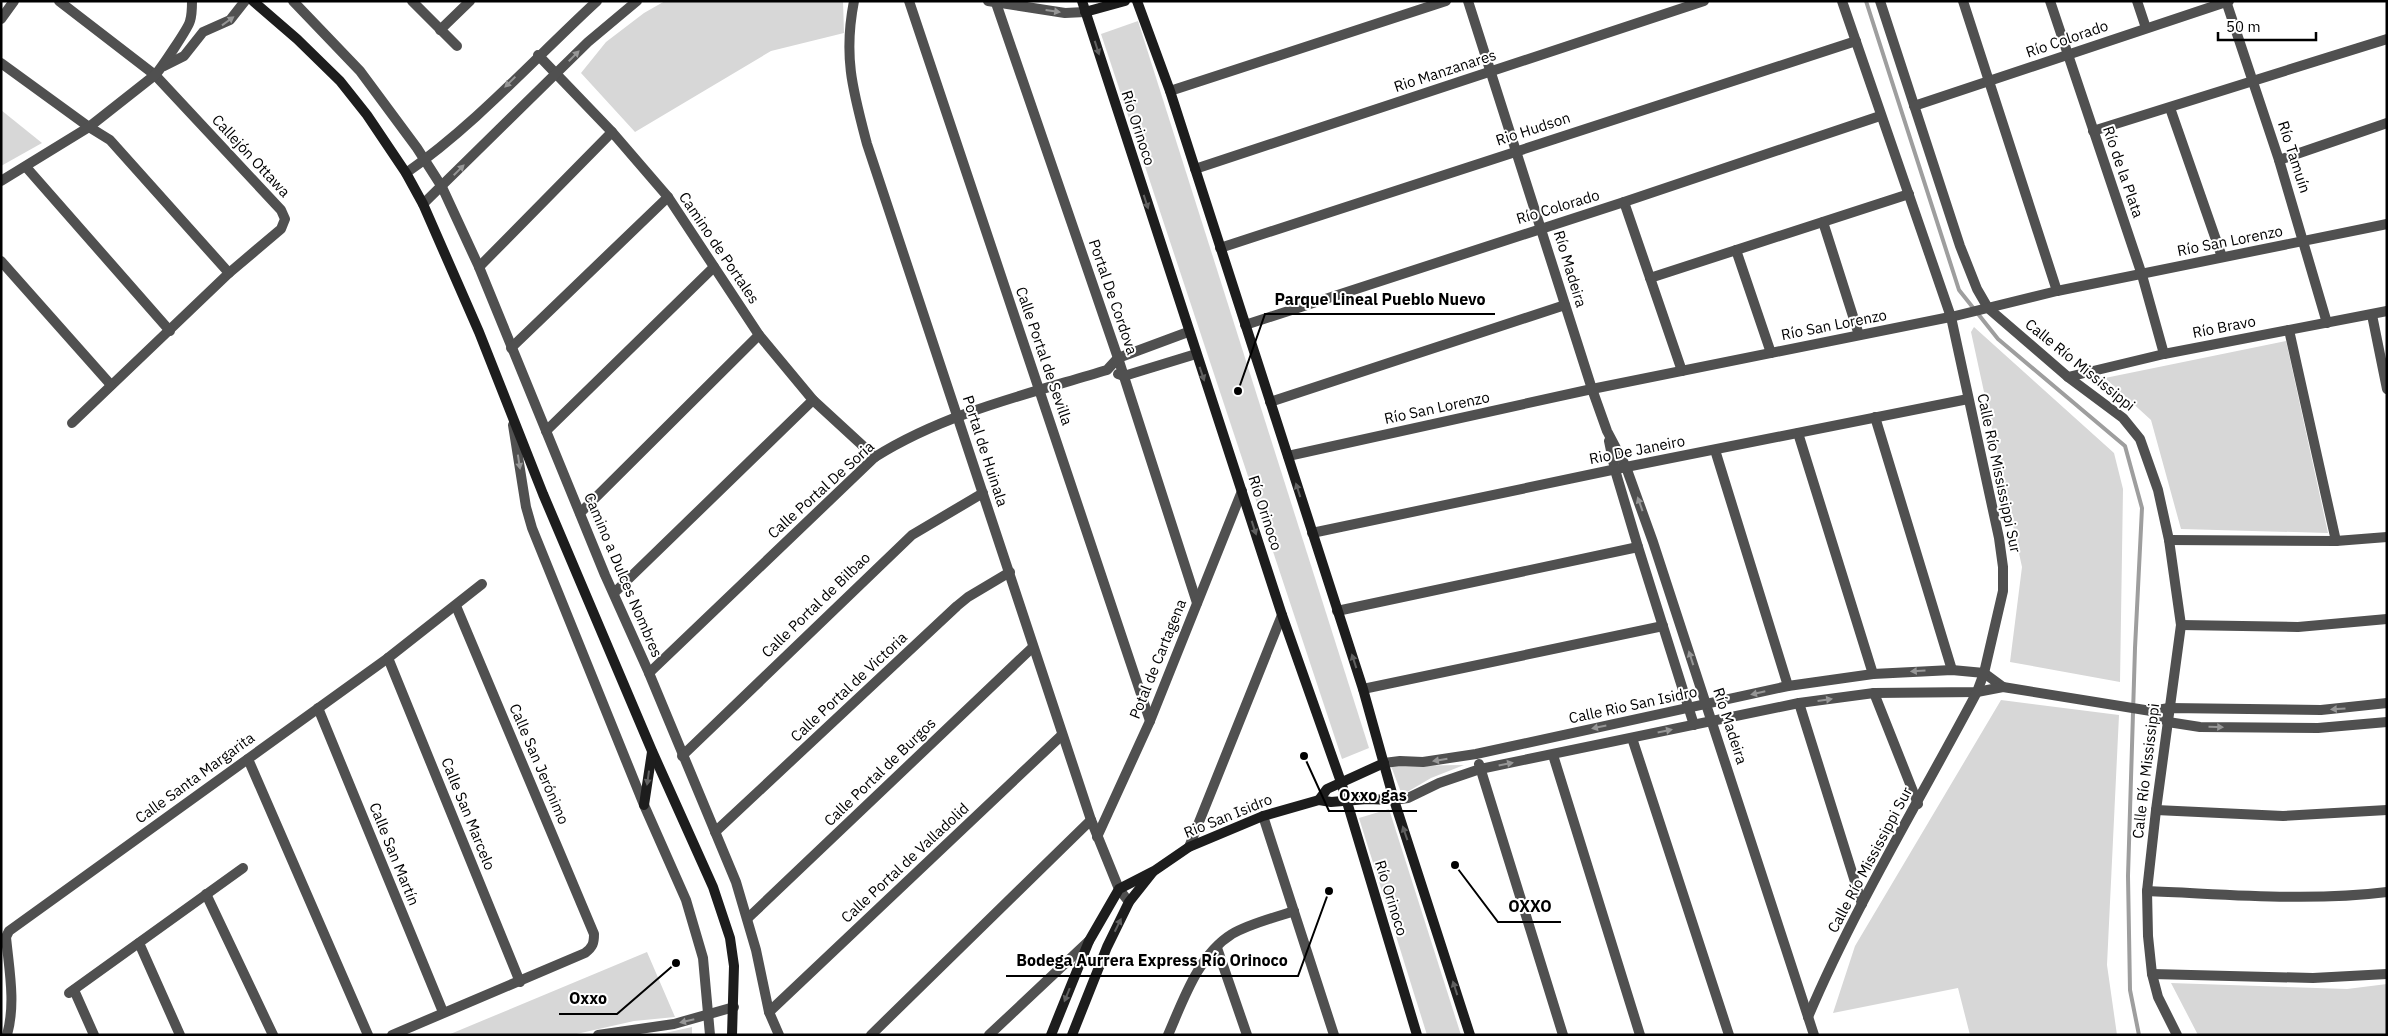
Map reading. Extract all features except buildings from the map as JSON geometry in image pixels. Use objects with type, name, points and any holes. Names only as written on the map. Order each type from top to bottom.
[{"type":"street","points":[[1,20],[14,1]]},
{"type":"street","name":"Callejón Ottawa","points":[[59,1],[155,75],[284,214],[281,229],[229,273],[72,423]]},
{"type":"street","points":[[164,66],[173,47],[190,23],[192,1]]},
{"type":"street","points":[[1,181],[88,128],[164,66],[184,56],[203,32],[230,20],[246,1]]},
{"type":"street","points":[[254,1],[340,81],[367,115],[406,173],[423,204],[652,751],[713,887],[722,912],[734,966],[732,1035]]},
{"type":"street","name":"Camino a Dulces Nombres","points":[[293,1],[360,71],[425,160],[442,187],[479,267],[511,348],[715,832],[748,918],[769,1012],[779,1035]]},
{"type":"street","points":[[412,1],[457,46]]},
{"type":"street","points":[[440,30],[470,1]]},
{"type":"street","points":[[406,173],[466,126],[597,1]]},
{"type":"street","points":[[423,204],[606,25],[637,1]]},
{"type":"street","name":"Portal de Huinala","points":[[854,1],[848,47],[853,90],[867,144],[1091,820],[1119,889],[1129,902]]},
{"type":"street","name":"Calle Portal de Sevilla","points":[[909,1],[1150,721]]},
{"type":"street","points":[[992,2],[1064,13],[1084,6],[1125,1]]},
{"type":"street","points":[[1137,1],[1170,91],[1338,611],[1363,689],[1394,800],[1470,1035]]},
{"type":"street","points":[[1170,91],[1446,1]]},
{"type":"street","name":"Río Madeira","points":[[1468,1],[1607,431],[1615,470],[1694,724]]},
{"type":"street","name":"Rio Manzanares","points":[[1195,169],[1704,1]]},
{"type":"street","name":"Calle Río Mississippi Sur","points":[[1808,1017],[1825,977],[1862,904],[1918,804],[1977,692],[1984,673],[2003,590],[2003,566],[1953,317],[1880,116],[1842,1]]},
{"type":"street","name":"Calle Río Mississippi","points":[[1880,1],[1960,246],[1983,310],[2123,418],[2140,439],[2158,490],[2169,540],[2181,624],[2147,891],[2152,974],[2158,996],[2177,1035]]},
{"type":"street","points":[[1963,1],[2057,291]]},
{"type":"street","name":"Río de la Plata","points":[[2050,1],[2142,275],[2164,354]]},
{"type":"street","points":[[2137,1],[2146,28]]},
{"type":"street","name":"Portal De Cordova","points":[[992,2],[1118,358],[1197,603]]},
{"type":"street","name":"Río Colorado","points":[[1914,106],[2227,2]]},
{"type":"street","name":"Río Tamuín","points":[[2227,2],[2279,160],[2327,322]]},
{"type":"street","name":"Río Orinoco","points":[[1084,6],[1188,332],[1282,615],[1341,782],[1358,845],[1418,1035]]},
{"type":"street","points":[[190,23],[203,32]]},
{"type":"street","points":[[2093,131],[2387,39]]},
{"type":"street","name":"Rio Hudson","points":[[1220,248],[1856,41]]},
{"type":"street","name":"Camino de Portales","points":[[538,56],[612,132],[668,197],[759,335],[813,400],[875,457]]},
{"type":"street","points":[[1,63],[88,128],[110,140],[229,273]]},
{"type":"street","points":[[2170,108],[2222,257]]},
{"type":"street","name":"Río Colorado","points":[[1245,325],[1542,227],[1624,202],[1880,116]]},
{"type":"street","points":[[2279,160],[2387,123]]},
{"type":"street","points":[[479,267],[612,132]]},
{"type":"street","points":[[26,167],[170,331]]},
{"type":"street","points":[[1650,278],[1908,194]]},
{"type":"street","points":[[511,348],[668,197]]},
{"type":"street","points":[[1624,202],[1682,371]]},
{"type":"street","points":[[1823,222],[1859,335]]},
{"type":"street","name":"Río San Lorenzo","points":[[1288,456],[1592,389],[1953,317],[2057,291],[2387,224]]},
{"type":"street","points":[[1736,250],[1771,353]]},
{"type":"street","points":[[1,261],[112,385]]},
{"type":"street","points":[[546,431],[714,267]]},
{"type":"street","points":[[1270,402],[1565,304]]},
{"type":"street","name":"Río Bravo","points":[[2068,377],[2164,354],[2387,311]]},
{"type":"street","points":[[2372,314],[2387,389]]},
{"type":"street","points":[[2289,330],[2336,541]]},
{"type":"street","points":[[1188,332],[1118,358],[1107,370],[1124,376],[1196,354]]},
{"type":"street","points":[[580,513],[759,335]]},
{"type":"street","name":"Calle Portal De Soria","points":[[649,673],[875,457],[926,428],[958,416],[1107,370]]},
{"type":"street","name":"Rio De Janeiro","points":[[1312,533],[1626,467],[1968,399]]},
{"type":"street","points":[[614,593],[813,400]]},
{"type":"street","points":[[512,414],[526,507],[532,528],[696,928],[703,958],[710,1035]]},
{"type":"street","points":[[1875,417],[1952,670]]},
{"type":"street","name":"Río Madeira","points":[[1607,431],[1626,467],[1668,587],[1814,1035]]},
{"type":"street","points":[[1798,433],[1872,674]]},
{"type":"street","points":[[1715,450],[1788,686]]},
{"type":"street","name":"Potal de Cartagena","points":[[1097,837],[1150,721],[1242,491]]},
{"type":"street","name":"Calle Portal de Bilbao","points":[[682,756],[912,535],[983,493]]},
{"type":"street","points":[[2169,540],[2336,541],[2387,536]]},
{"type":"street","points":[[1338,611],[1638,547]]},
{"type":"street","name":"Calle Portal de Victoria","points":[[715,832],[957,606],[968,597],[1010,572]]},
{"type":"street","name":"Calle Santa Margarita","points":[[7,1035],[10,1024],[12,992],[6,937],[9,930],[388,658],[482,584]]},
{"type":"street","points":[[1652,592],[1668,587]]},
{"type":"street","name":"Calle San Jerónimo","points":[[456,606],[594,934],[592,948],[585,953],[520,982]]},
{"type":"street","points":[[1189,847],[1282,615]]},
{"type":"street","points":[[2181,624],[2298,627],[2387,619]]},
{"type":"street","points":[[1363,689],[1663,626]]},
{"type":"street","name":"Calle Portal de Burgos","points":[[748,918],[1033,647]]},
{"type":"street","name":"Calle San Marcelo","points":[[388,658],[520,982]]},
{"type":"street","name":"Calle Rio San Isidro","points":[[1384,763],[1400,761],[1424,762],[1476,754],[1788,686],[1872,674],[1952,670],[1984,673]]},
{"type":"street","points":[[1984,673],[2003,687]]},
{"type":"street","points":[[1394,800],[1408,798],[1439,783],[1480,769],[1799,703],[1874,693],[1977,692],[2003,687],[2146,710],[2169,708],[2320,710],[2387,703]]},
{"type":"street","points":[[1874,693],[1918,804]]},
{"type":"street","points":[[1799,703],[1862,904]]},
{"type":"street","name":"Calle San Martín","points":[[318,708],[443,1012]]},
{"type":"street","points":[[2146,710],[2168,722],[2200,727],[2245,729],[2318,728],[2387,722]]},
{"type":"street","name":"Calle Portal de Valladolid","points":[[769,1012],[1062,735]]},
{"type":"street","points":[[1632,738],[1729,1035]]},
{"type":"street","points":[[644,805],[652,751]]},
{"type":"street","points":[[1476,754],[1563,1035]]},
{"type":"street","points":[[1553,755],[1640,1035]]},
{"type":"street","points":[[248,759],[368,1035]]},
{"type":"street","name":"Rio San Isidro","points":[[1319,800],[1327,789],[1384,763]]},
{"type":"street","name":"Rio San Isidro","points":[[1119,889],[1154,870],[1189,847],[1262,816],[1319,800],[1331,802],[1394,800]]},
{"type":"street","points":[[2156,810],[2284,816],[2387,810]]},
{"type":"street","points":[[1262,816],[1334,1035]]},
{"type":"street","points":[[872,1035],[1091,820]]},
{"type":"street","points":[[94,1035],[71,991],[243,868]]},
{"type":"street","name":"Rio San Isidro","points":[[1072,1035],[1107,947],[1129,902],[1154,870]]},
{"type":"street","points":[[1051,1035],[1089,941],[1119,889]]},
{"type":"street","points":[[2147,891],[2287,896],[2387,892]]},
{"type":"street","points":[[206,894],[273,1035]]},
{"type":"street","points":[[1168,1035],[1192,982],[1217,948],[1231,935],[1294,910]]},
{"type":"street","points":[[989,1035],[1089,941]]},
{"type":"street","points":[[139,943],[180,1035]]},
{"type":"street","points":[[1217,948],[1247,1035]]},
{"type":"street","points":[[2152,974],[2314,978],[2387,974]]},
{"type":"street","points":[[392,1035],[443,1012],[520,982]]},
{"type":"street","points":[[598,1035],[674,1024],[734,1007]]},
{"type":"shaded area","points":[[665,1],[843,1],[844,33],[771,51],[635,132],[581,73],[606,42],[644,13]]},
{"type":"shaded area","points":[[1138,21],[1369,748],[1342,759],[1101,34]]},
{"type":"shaded area","points":[[1,110],[42,143],[1,166]]},
{"type":"shaded area","points":[[1974,327],[2114,453],[2123,489],[2120,682],[2010,662],[2022,567],[1971,332]]},
{"type":"shaded area","points":[[2286,341],[2328,533],[2181,529],[2151,420],[2105,378]]},
{"type":"shaded area","points":[[2001,700],[2119,715],[2107,965],[2117,1035],[1970,1035],[1958,988],[1833,1013],[1855,946]]},
{"type":"shaded area","points":[[1464,765],[1431,778],[1402,795],[1391,766]]},
{"type":"shaded area","points":[[1389,809],[1461,1035],[1427,1035],[1359,818]]},
{"type":"shaded area","points":[[647,952],[675,1017],[634,1021],[572,1035],[448,1035]]},
{"type":"shaded area","points":[[2171,983],[2347,989],[2387,984],[2387,1035],[2198,1035]]},
{"type":"shaded area","points":[[692,1027],[692,1035],[656,1035]]},
{"type":"waterway","points":[[1866,1],[1959,290],[1998,339],[2125,446],[2142,508],[2135,648],[2128,876],[2130,990],[2139,1035]]},
{"type":"place","name":"Parque Lineal Pueblo Nuevo","points":[[1238,391]]},
{"type":"place","name":"Oxxo gas","points":[[1304,756]]},
{"type":"place","name":"OXXO","points":[[1455,865]]},
{"type":"place","name":"Bodega Aurrera Express Río Orinoco","points":[[1329,891]]},
{"type":"place","name":"Oxxo","points":[[676,963]]}]
